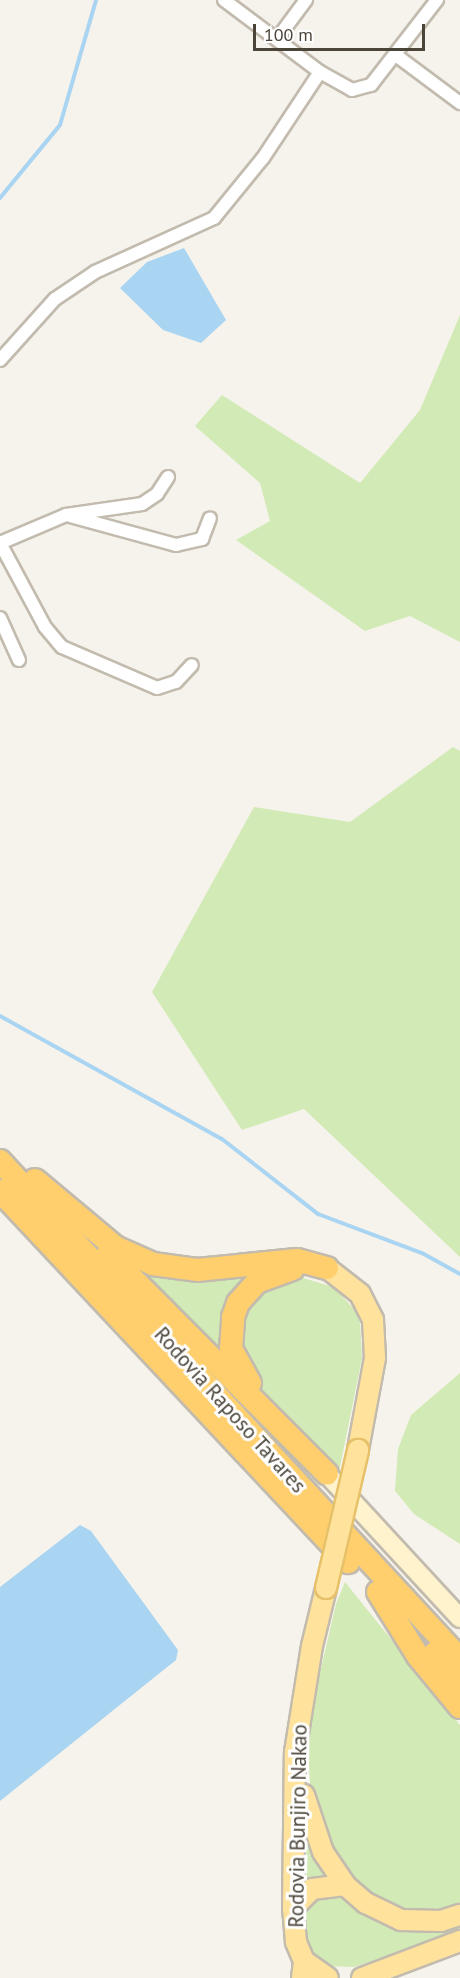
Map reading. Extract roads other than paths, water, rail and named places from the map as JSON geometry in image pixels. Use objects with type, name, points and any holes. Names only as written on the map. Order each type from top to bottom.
[{"type":"highway","points":[[0,1148],[115,1247],[153,1264],[197,1270],[297,1260],[327,1268]]},
{"type":"highway","name":"Rodovia Raposo Tavares","points":[[0,1161],[460,1659]]},
{"type":"highway","name":"Rodovia Raposo Tavares","points":[[0,1191],[460,1679]]},
{"type":"highway","points":[[54,1196],[327,1474]]},
{"type":"highway","points":[[327,1268],[286,1270],[257,1282],[238,1303],[230,1334],[236,1362],[247,1380],[327,1474]]},
{"type":"highway","points":[[378,1592],[418,1656],[460,1707]]},
{"type":"main road","name":"Rodovia Bunjiro Nakao","points":[[303,1970],[296,1942],[293,1908],[295,1752],[301,1709],[358,1450],[375,1358],[373,1320],[360,1294],[327,1268]]},
{"type":"main road","points":[[327,1474],[460,1618]]},
{"type":"main road","name":"Rodovia Bunjiro Nakao","points":[[301,1709],[302,1772],[308,1815],[316,1839],[345,1885],[366,1903],[402,1920],[441,1921],[460,1915]]},
{"type":"main road","points":[[293,1908],[312,1889],[345,1885]]},
{"type":"main road","points":[[362,1978],[456,1943]]},
{"type":"main road","points":[[303,1970],[328,1978]]},
{"type":"street","points":[[224,0],[320,72],[352,90],[360,90],[371,85],[397,56],[436,0]]},
{"type":"street","points":[[277,39],[306,0]]},
{"type":"street","points":[[397,56],[460,103]]},
{"type":"street","points":[[0,360],[41,312],[79,283],[214,218],[263,158],[320,72]]},
{"type":"street","points":[[168,477],[158,494],[142,504],[66,515],[0,543],[45,627],[62,646],[157,688],[176,682],[192,665]]},
{"type":"street","points":[[66,515],[176,545],[202,539],[210,518]]},
{"type":"street","points":[[0,618],[19,660]]},
{"type":"water","points":[[184,248],[226,320],[201,343],[163,330],[120,288],[147,262]]},
{"type":"water","points":[[80,1525],[91,1531],[178,1650],[176,1660],[0,1801],[0,1587]]},
{"type":"waterway","points":[[0,198],[60,125],[96,0]]},
{"type":"waterway","points":[[0,1016],[222,1139],[318,1214],[422,1253],[460,1274]]}]
